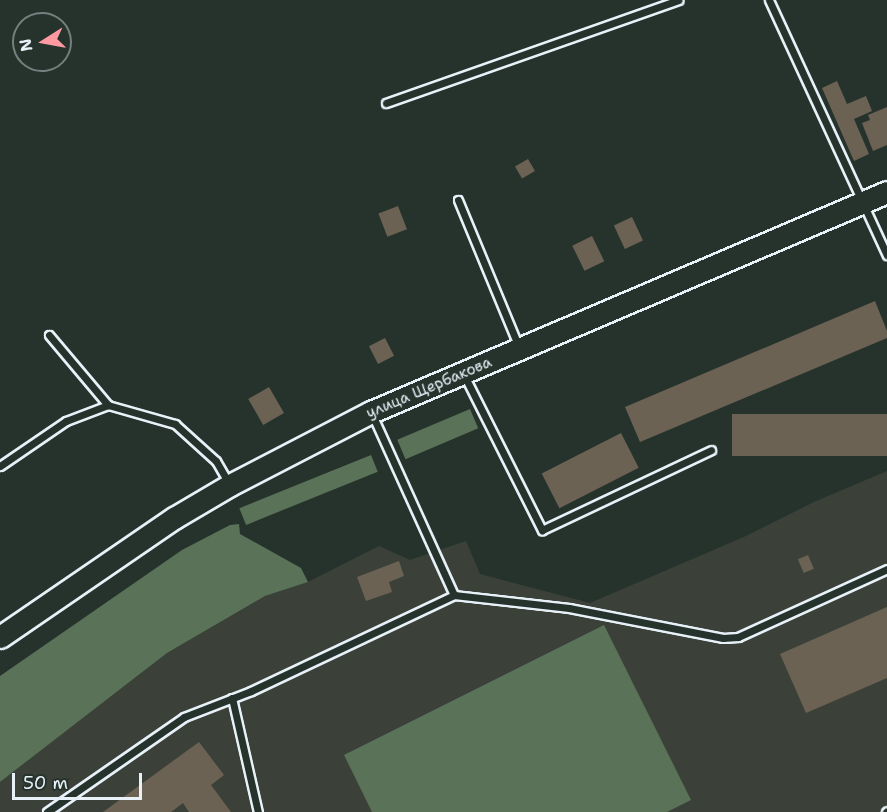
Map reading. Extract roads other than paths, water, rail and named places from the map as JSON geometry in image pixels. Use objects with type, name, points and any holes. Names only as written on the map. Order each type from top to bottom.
[{"type":"main road","name":"улица Щербакова","points":[[0,637],[174,519],[230,485],[371,412],[887,192]]},
{"type":"lane","points":[[386,103],[678,0]]},
{"type":"lane","points":[[769,0],[887,255]]},
{"type":"lane","points":[[459,200],[519,349]]},
{"type":"lane","points":[[49,335],[108,405],[175,424],[216,461],[230,485]]},
{"type":"lane","points":[[462,373],[542,530],[711,450]]},
{"type":"lane","points":[[0,466],[66,421],[108,405]]},
{"type":"lane","points":[[371,412],[454,595]]},
{"type":"lane","points":[[47,812],[184,717],[232,698],[454,595],[569,608],[723,638],[738,637],[887,569]]},
{"type":"lane","points":[[232,698],[258,812]]}]
